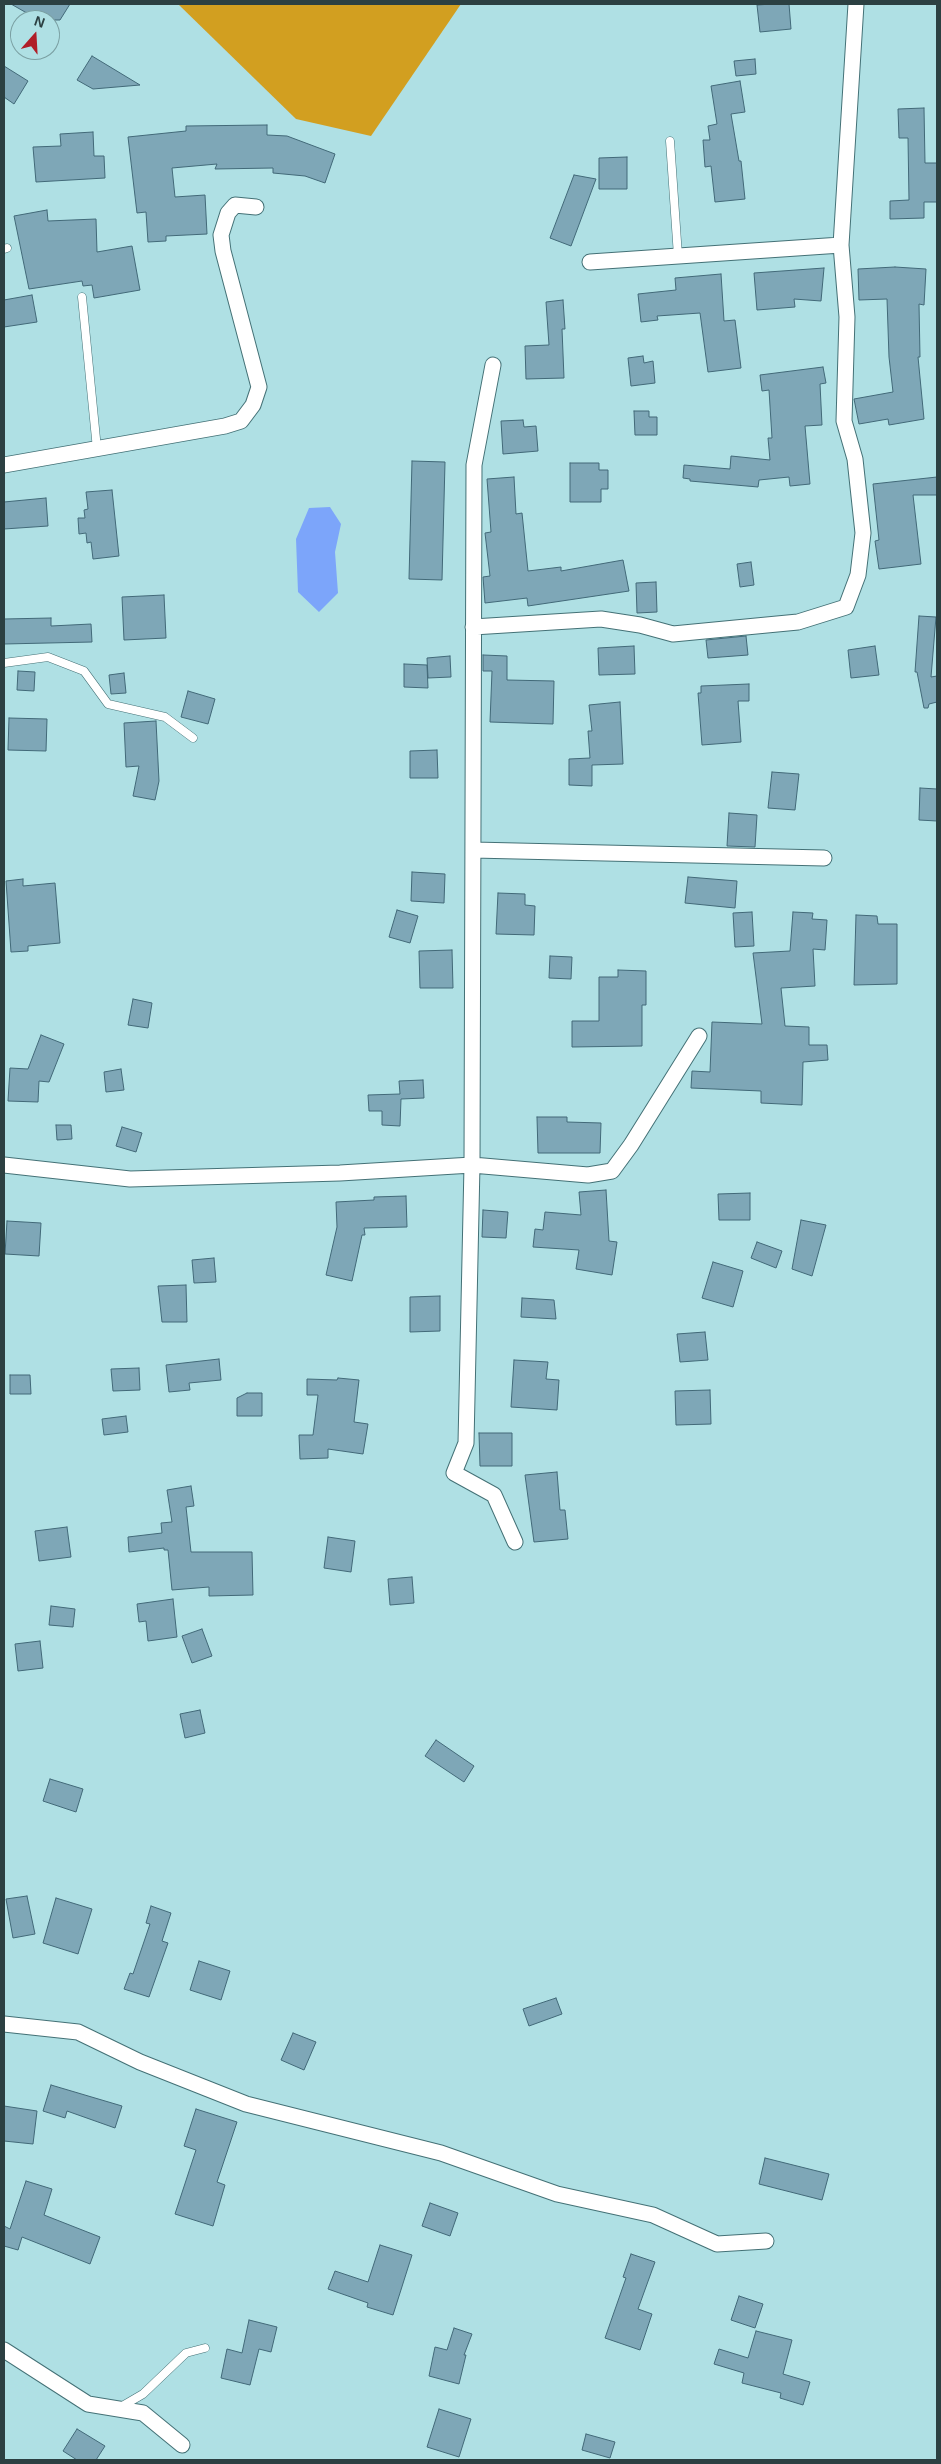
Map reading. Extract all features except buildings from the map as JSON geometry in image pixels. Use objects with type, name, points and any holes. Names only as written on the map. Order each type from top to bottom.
[{"type":"street","points":[[473,627],[601,619],[640,625],[673,634],[798,622],[846,608],[858,575],[863,533],[855,459],[844,421],[847,317],[841,245],[856,4]]},
{"type":"street","points":[[4,465],[225,426],[241,421],[253,405],[259,387],[223,252],[221,235],[228,213],[235,205],[256,207]]},
{"type":"street","points":[[590,262],[841,245]]},
{"type":"street","points":[[492,365],[474,466],[472,1165],[466,1443],[454,1473],[494,1495],[515,1542]]},
{"type":"street","points":[[473,850],[824,858]]},
{"type":"street","points":[[4,1165],[130,1179],[340,1173],[472,1165],[588,1175],[612,1171],[631,1145],[699,1036]]},
{"type":"street","points":[[4,2024],[78,2032],[140,2062],[246,2104],[441,2154],[557,2194],[653,2215],[717,2244],[766,2241]]},
{"type":"street","points":[[4,2350],[88,2404],[143,2413],[182,2445]]},
{"type":"lane","points":[[670,141],[678,256]]},
{"type":"lane","points":[[82,297],[98,449]]},
{"type":"lane","points":[[4,663],[48,657],[84,671],[108,704],[165,716],[193,738]]},
{"type":"lane","points":[[117,2409],[143,2394],[186,2353],[205,2348]]},
{"type":"shaded area","points":[[178,4],[461,4],[371,136],[296,119]]},
{"type":"water","points":[[330,507],[341,524],[335,552],[338,593],[319,612],[298,592],[296,539],[309,508]]}]
